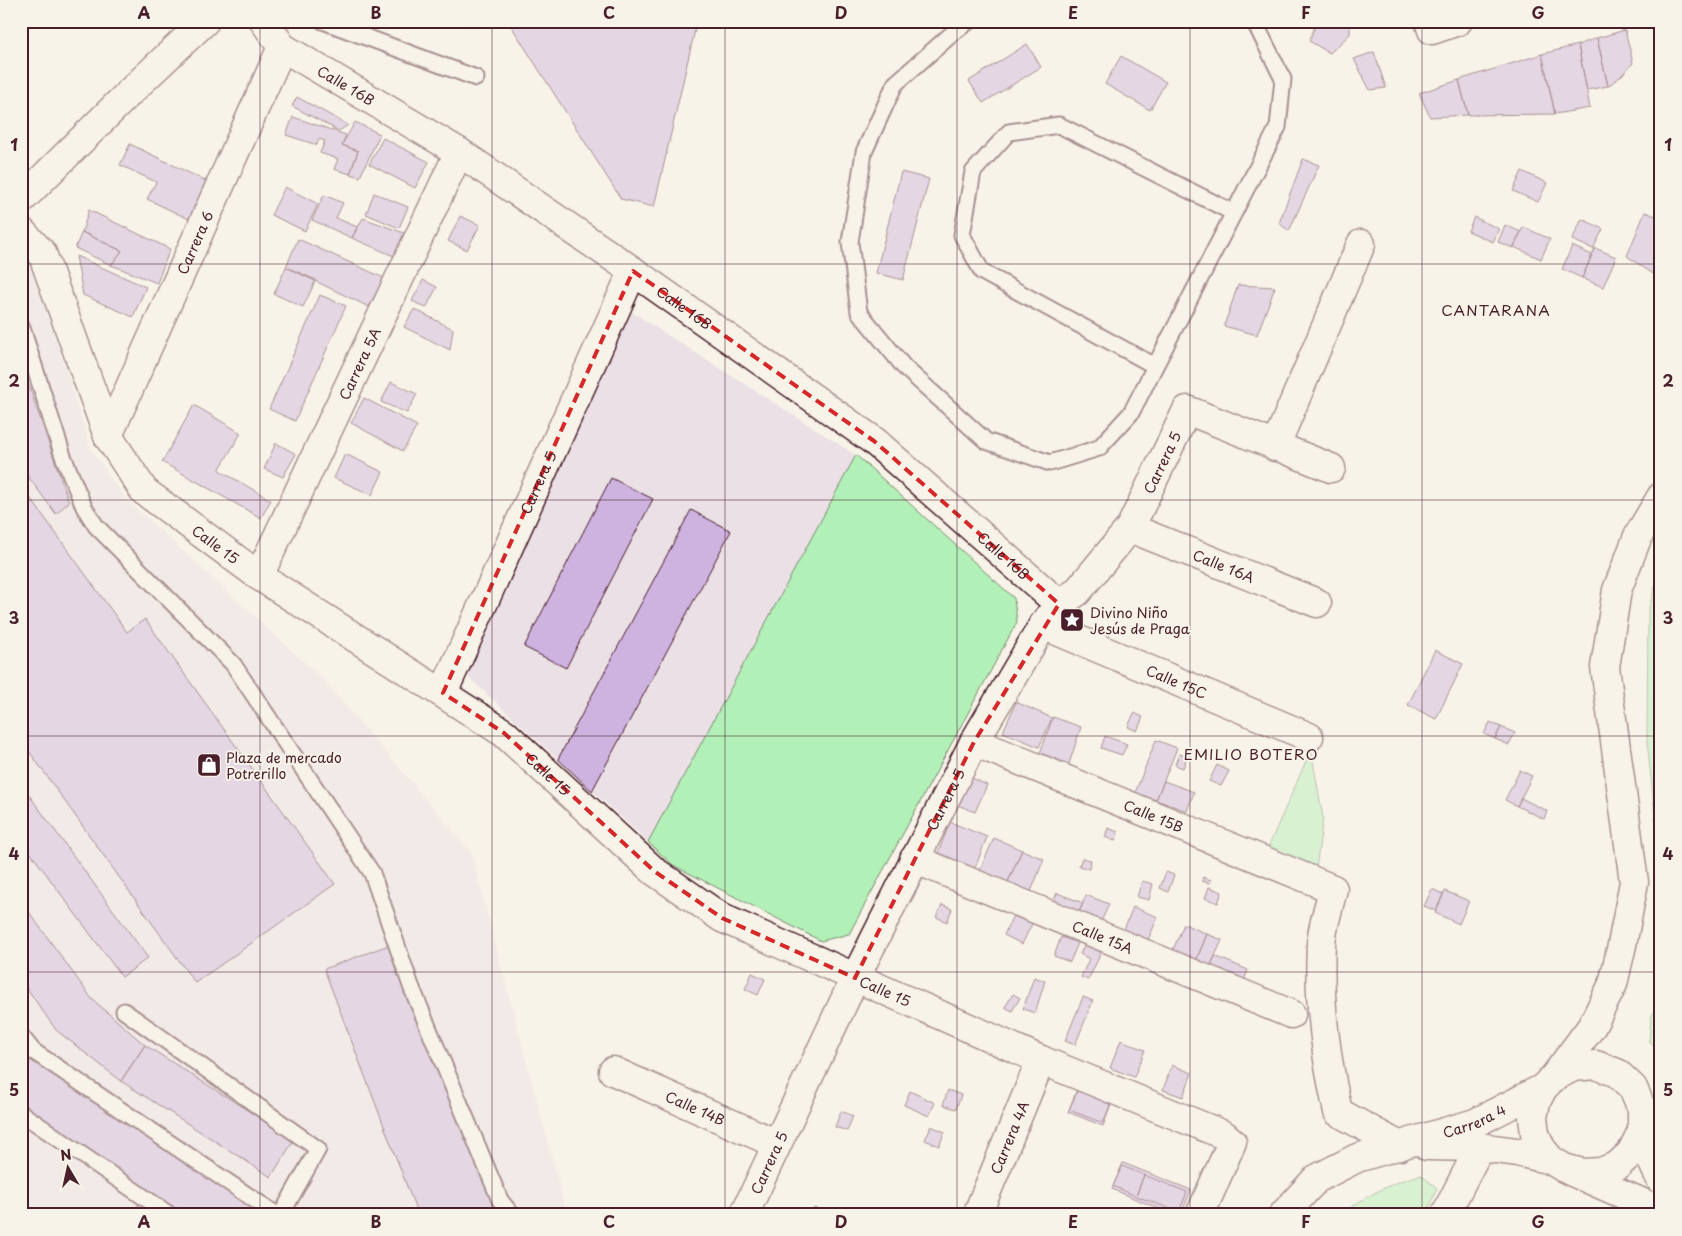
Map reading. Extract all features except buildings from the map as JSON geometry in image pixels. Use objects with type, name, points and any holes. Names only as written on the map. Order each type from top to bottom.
[{"type":"street","points":[[21,200],[205,21]]},
{"type":"street","points":[[264,21],[282,47]]},
{"type":"street","points":[[1430,26],[1458,21]]},
{"type":"street","name":"Calle 16B","points":[[282,47],[459,152],[633,271],[874,441],[1059,604]]},
{"type":"street","name":"Carrera 6","points":[[108,436],[282,47]]},
{"type":"street","name":"Carrera 5A","points":[[260,576],[459,152]]},
{"type":"street","name":"Calle 15","points":[[21,231],[42,253],[108,436],[144,491],[260,576],[504,733],[654,871],[722,918],[1041,1060],[1224,1135],[1232,1142],[1200,1215]]},
{"type":"street","points":[[1331,468],[1275,447],[1361,244]]},
{"type":"street","name":"Carrera 5","points":[[444,693],[633,271]]},
{"type":"street","name":"Carrera 5","points":[[744,1215],[855,978],[974,742],[1043,625],[1059,604],[1078,592],[1130,528],[1187,410],[1275,447]]},
{"type":"street","points":[[1661,497],[1638,536],[1617,590],[1605,667],[1634,882],[1622,945],[1613,984],[1592,1026],[1548,1083],[1536,1102],[1533,1118],[1535,1133],[1541,1148],[1558,1164],[1661,1211]]},
{"type":"street","name":"Calle 16A","points":[[1130,528],[1317,603]]},
{"type":"street","name":"Calle 15C","points":[[1043,625],[1309,737]]},
{"type":"street","name":"Calle 15B","points":[[974,742],[1333,889],[1321,944],[1323,1007],[1328,1067],[1338,1112],[1400,1146]]},
{"type":"street","name":"Calle 15A","points":[[914,858],[1291,1014]]},
{"type":"street","name":"Carrera 4A","points":[[977,1215],[1041,1060]]},
{"type":"street","points":[[1548,1083],[1573,1067],[1596,1065],[1617,1073],[1633,1088],[1642,1109],[1641,1134],[1661,1180]]},
{"type":"street","name":"Calle 14B","points":[[613,1072],[777,1144]]},
{"type":"street","name":"Carrera 4","points":[[1283,1215],[1316,1179],[1357,1158],[1475,1123],[1548,1083]]},
{"type":"street","points":[[1558,1164],[1582,1174],[1601,1172],[1618,1165],[1631,1153],[1641,1134],[1661,1108]]},
{"type":"street","name":"Carrera 4","points":[[1400,1146],[1480,1147],[1517,1152],[1558,1164]]},
{"type":"street","points":[[1445,1215],[1480,1147]]},
{"type":"lane","points":[[322,21],[476,78]]},
{"type":"lane","points":[[969,21],[895,84],[864,152],[850,242],[859,312],[904,367],[986,441],[1050,463],[1099,448],[1131,413],[1278,127],[1282,79],[1254,21]]},
{"type":"lane","points":[[1155,366],[982,272],[962,235],[973,172],[1010,132],[1059,125],[1234,213]]},
{"type":"lane","points":[[21,325],[63,456],[84,507],[92,520],[233,664],[372,873],[411,986],[500,1200],[512,1215]]},
{"type":"lane","points":[[21,1036],[33,1052],[279,1215],[318,1149],[124,1011]]},
{"type":"lane","points":[[21,1114],[170,1215]]},
{"type":"highlighted area","points":[[633,271],[874,441],[1059,604],[974,742],[855,978],[722,918],[654,871],[504,733],[443,693]]},
{"type":"shaded area","name":"Plaza de mercado Potrerillo","points":[[29,249],[91,450],[125,498],[322,678],[471,852],[567,1215],[21,1215],[21,253]]},
{"type":"shaded area","points":[[630,311],[856,455],[648,842],[466,675]]},
{"type":"green space","points":[[856,455],[1014,598],[1017,622],[849,934],[821,941],[673,865],[648,842]]},
{"type":"green space","points":[[1661,567],[1661,871],[1647,741],[1648,611]]},
{"type":"green space","points":[[1311,750],[1323,818],[1316,869],[1266,852]]},
{"type":"green space","points":[[1661,989],[1661,1051],[1649,1041],[1651,1018]]},
{"type":"green space","points":[[1421,1175],[1437,1188],[1426,1215],[1339,1215],[1378,1191],[1399,1181]]},
{"type":"place","name":"Divino Niño Jesús de Praga","points":[[1072,620]]},
{"type":"place","name":"Plaza de mercado Potrerillo","points":[[209,765]]},
{"type":"district","name":"CANTARANA","points":[[1496,309]]},
{"type":"district","name":"EMILIO BOTERO","points":[[1251,753]]}]
